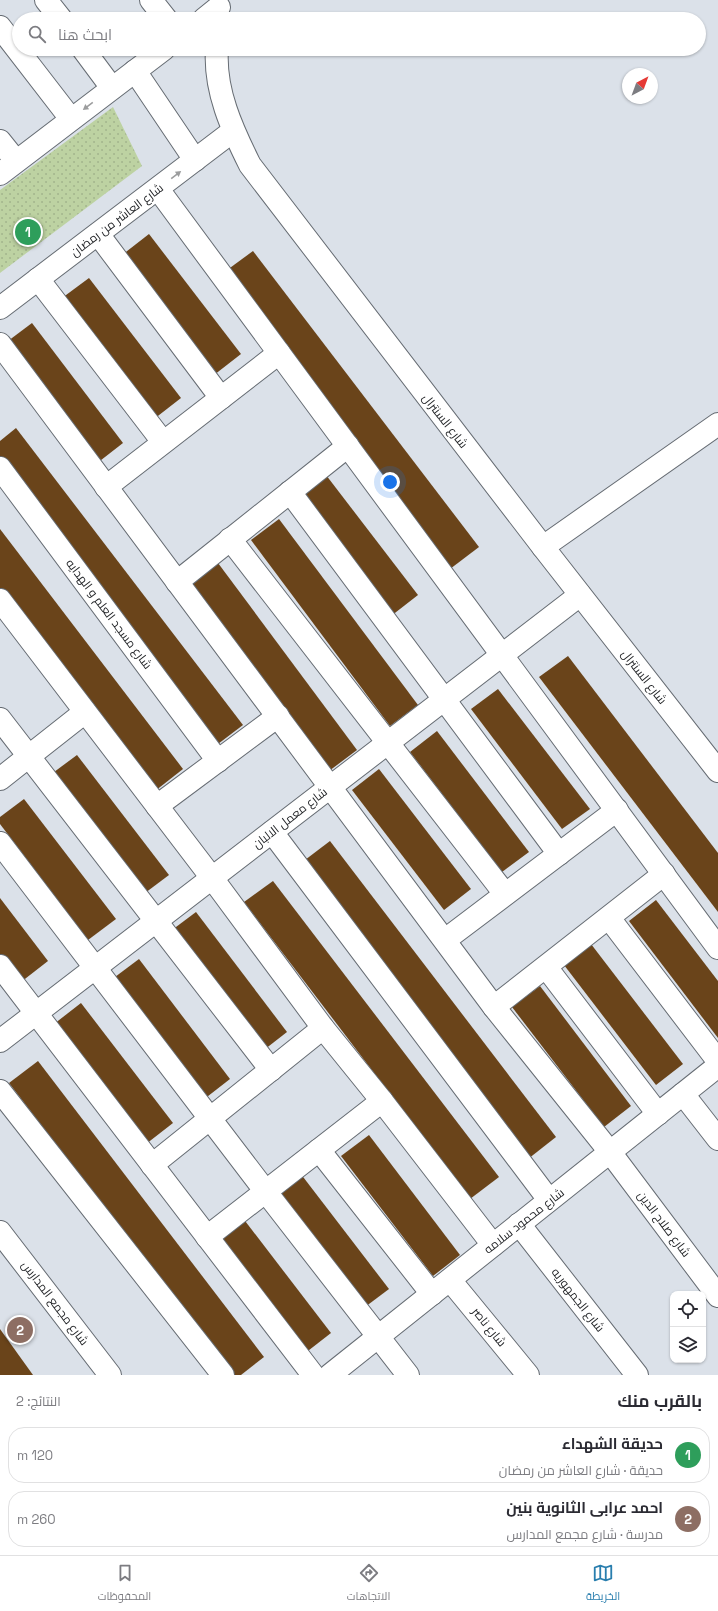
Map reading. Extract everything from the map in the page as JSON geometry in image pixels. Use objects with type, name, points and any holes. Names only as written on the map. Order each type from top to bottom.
[{"type":"street","points":[[46,0],[55,12]]},
{"type":"street","points":[[151,0],[160,12]]},
{"type":"street","points":[[0,27],[12,43]]},
{"type":"street","points":[[22,56],[71,119]]},
{"type":"street","points":[[88,56],[112,88]]},
{"type":"street","points":[[0,141],[8,167],[155,56]]},
{"type":"street","name":"شارع السنترال","points":[[216,56],[222,95],[233,131],[250,165],[580,595],[718,771]]},
{"type":"street","points":[[135,71],[196,160]]},
{"type":"street","name":"شارع العاشر من رمضان","points":[[0,308],[233,131]]},
{"type":"street","points":[[158,189],[718,948]]},
{"type":"street","points":[[98,234],[221,398]]},
{"type":"street","points":[[38,279],[163,442]]},
{"type":"street","name":"شارع صلاح الدين","points":[[0,344],[494,1007],[610,1152],[718,1296]]},
{"type":"street","points":[[106,487],[279,353]]},
{"type":"street","points":[[543,547],[718,424]]},
{"type":"street","points":[[177,582],[348,446]]},
{"type":"street","name":"شارع مسجد العلم و الهدايه","points":[[0,468],[218,761]]},
{"type":"street","points":[[290,492],[560,854]]},
{"type":"street","points":[[230,539],[505,894]]},
{"type":"street","name":"شارع معمل الالبان","points":[[0,1041],[580,595]]},
{"type":"street","points":[[0,600],[212,878],[323,1028],[382,1101],[493,1245]]},
{"type":"street","points":[[0,778],[85,712]]},
{"type":"street","points":[[157,806],[278,716]]},
{"type":"street","points":[[0,719],[271,1070]]},
{"type":"street","points":[[445,940],[617,810]]},
{"type":"street","points":[[272,832],[550,1200]]},
{"type":"street","points":[[0,843],[210,1119],[408,1375]]},
{"type":"street","points":[[494,1007],[664,874]]},
{"type":"street","points":[[609,918],[718,1061]]},
{"type":"street","points":[[0,966],[313,1375]]},
{"type":"street","points":[[546,966],[658,1114]]},
{"type":"street","points":[[152,1166],[323,1028]]},
{"type":"street","name":"شارع محمود سلامه","points":[[330,1375],[718,1066]]},
{"type":"street","points":[[0,1091],[223,1375]]},
{"type":"street","points":[[683,1094],[718,1139]]},
{"type":"street","points":[[207,1237],[382,1101]]},
{"type":"street","points":[[320,1150],[432,1294]]},
{"type":"street","name":"شارع الجمهوريه","points":[[519,1224],[637,1375]]},
{"type":"street","name":"شارع مجمع المدارس","points":[[0,1232],[110,1375]]},
{"type":"street","name":"شارع ناصر","points":[[450,1280],[528,1375]]},
{"type":"green space","points":[[113,107],[142,166],[0,273],[0,190]]},
{"type":"building","points":[[149,234],[241,354],[214,375],[122,255]]},
{"type":"building","points":[[253,251],[479,547],[450,569],[223,273]]},
{"type":"building","points":[[89,278],[181,398],[154,419],[62,298]]},
{"type":"building","points":[[32,323],[123,443],[96,464],[4,344]]},
{"type":"building","points":[[16,428],[243,725],[214,747],[0,467],[0,441]]},
{"type":"building","points":[[326,475],[418,595],[391,616],[299,496]]},
{"type":"building","points":[[279,519],[418,705],[390,726],[251,540]]},
{"type":"building","points":[[0,529],[183,769],[155,791],[0,589]]},
{"type":"building","points":[[218,563],[357,750],[329,771],[190,584]]},
{"type":"building","points":[[568,656],[718,853],[718,912],[539,677]]},
{"type":"building","points":[[498,689],[590,809],[562,829],[471,709]]},
{"type":"building","points":[[437,731],[529,852],[502,872],[410,752]]},
{"type":"building","points":[[77,755],[169,875],[141,896],[50,775]]},
{"type":"building","points":[[379,769],[471,889],[444,910],[352,790]]},
{"type":"building","points":[[24,799],[116,919],[88,940],[0,824],[0,817]]},
{"type":"building","points":[[330,841],[556,1137],[528,1159],[301,863]]},
{"type":"building","points":[[273,881],[499,1177],[470,1199],[244,902]]},
{"type":"building","points":[[0,898],[48,961],[21,982],[0,955]]},
{"type":"building","points":[[656,900],[718,981],[718,1038],[629,921]]},
{"type":"building","points":[[196,912],[287,1032],[260,1053],[168,933]]},
{"type":"building","points":[[591,944],[683,1064],[656,1085],[564,965]]},
{"type":"building","points":[[139,959],[230,1079],[203,1100],[111,980]]},
{"type":"building","points":[[540,986],[631,1106],[604,1127],[512,1007]]},
{"type":"building","points":[[81,1003],[173,1123],[146,1144],[54,1024]]},
{"type":"building","points":[[38,1061],[264,1357],[241,1375],[232,1375],[9,1083]]},
{"type":"building","points":[[369,1135],[460,1255],[433,1276],[341,1156]]},
{"type":"building","points":[[297,1169],[389,1289],[361,1310],[270,1190]]},
{"type":"building","points":[[239,1213],[331,1333],[304,1354],[212,1234]]},
{"type":"building","points":[[0,1329],[33,1375],[0,1375]]},
{"type":"place","name":"حديقة الشهداء","points":[[28,232]]},
{"type":"place","name":"احمد عرابى الثانوية بنين","points":[[20,1330]]}]
